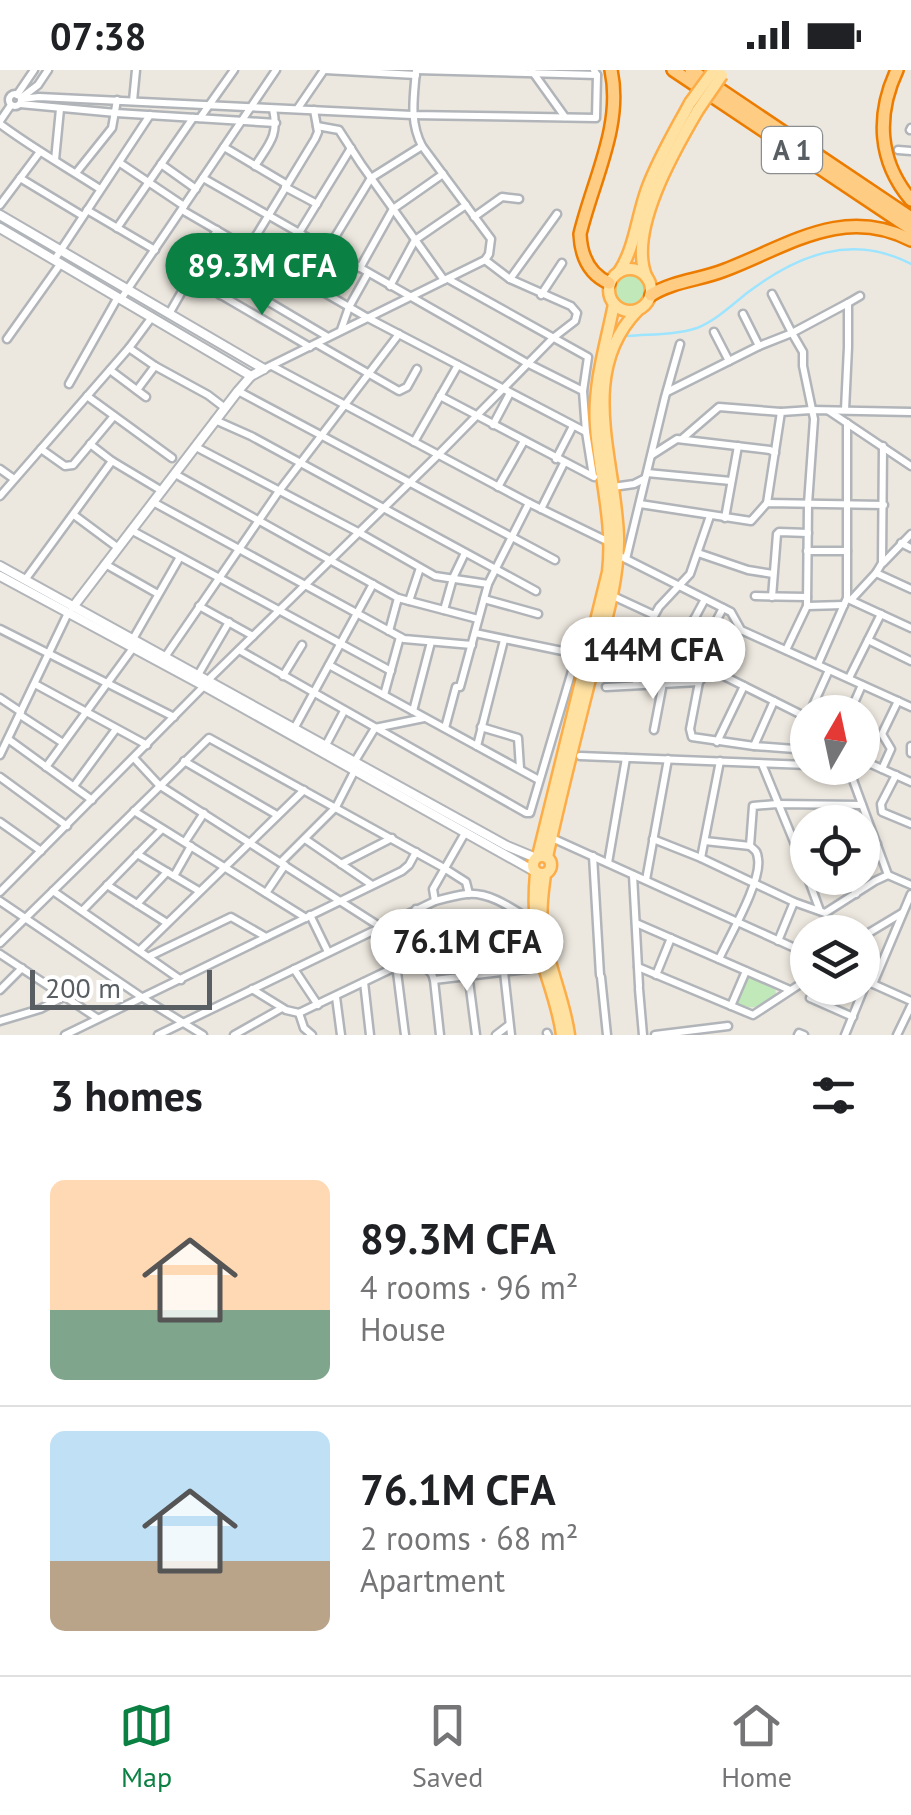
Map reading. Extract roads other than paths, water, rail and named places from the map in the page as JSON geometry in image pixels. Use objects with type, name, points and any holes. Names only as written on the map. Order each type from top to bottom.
[{"type":"highway","points":[[610,284],[598,278],[586,262],[580,234],[611,130],[615,104],[611,70]]},
{"type":"highway","name":"A 1","points":[[672,70],[911,229]]},
{"type":"highway","name":"A 1","points":[[691,70],[911,218]]},
{"type":"highway","points":[[897,70],[884,105],[883,140],[893,175],[911,200]]},
{"type":"highway","points":[[650,295],[662,288],[722,272],[813,233],[834,228],[875,226],[911,240]]},
{"type":"main road","points":[[638,310],[622,310],[614,304],[609,296],[610,284],[629,254],[655,169],[720,72]]},
{"type":"main road","points":[[540,857],[606,579],[610,543],[604,393],[615,341],[650,295],[641,251],[655,195],[694,106]]},
{"type":"main road","points":[[619,272],[637,270],[647,278]]},
{"type":"main road","points":[[566,1035],[564,1004],[542,927],[538,873],[532,864],[551,837],[622,557],[596,434],[596,394],[614,304]]},
{"type":"main road","points":[[538,873],[551,866],[540,857]]},
{"type":"main road","points":[[538,873],[535,928],[566,1035]]},
{"type":"street","points":[[34,70],[0,123],[39,153],[100,189]]},
{"type":"street","points":[[16,100],[38,85],[48,70]]},
{"type":"street","points":[[133,100],[136,70]]},
{"type":"street","points":[[117,228],[234,70]]},
{"type":"street","points":[[70,384],[120,298],[276,70]]},
{"type":"street","points":[[0,100],[38,97],[412,115],[596,118],[595,72],[324,70],[298,109]]},
{"type":"street","points":[[0,755],[70,610],[251,376],[485,260],[489,254],[491,240],[415,131],[412,115],[416,72]]},
{"type":"street","points":[[532,72],[566,118]]},
{"type":"street","points":[[16,100],[60,109],[276,123]]},
{"type":"street","points":[[76,173],[112,128],[117,100]]},
{"type":"street","points":[[175,117],[177,103]]},
{"type":"street","points":[[255,166],[274,136],[273,108]]},
{"type":"street","points":[[55,160],[60,109]]},
{"type":"street","points":[[220,295],[315,140],[318,132],[314,110]]},
{"type":"street","points":[[7,339],[150,115]]},
{"type":"street","points":[[317,126],[339,130],[445,279],[588,358],[583,391],[593,476]]},
{"type":"street","points":[[308,282],[371,178],[422,146]]},
{"type":"street","points":[[224,147],[317,204]]},
{"type":"street","points":[[299,233],[352,148]]},
{"type":"street","points":[[898,150],[911,151]]},
{"type":"street","points":[[0,205],[39,153]]},
{"type":"street","points":[[120,163],[217,230],[368,318],[586,432]]},
{"type":"street","points":[[161,164],[196,189]]},
{"type":"street","points":[[341,332],[364,271],[394,209],[443,174]]},
{"type":"street","points":[[20,178],[155,250]]},
{"type":"street","points":[[204,178],[528,364],[583,391]]},
{"type":"street","points":[[474,216],[502,197],[520,199]]},
{"type":"street","points":[[390,286],[416,240],[466,205]]},
{"type":"street","points":[[510,279],[556,214]]},
{"type":"street","points":[[0,216],[169,314],[610,543]]},
{"type":"street","points":[[0,228],[251,376]]},
{"type":"street","points":[[169,314],[217,230]]},
{"type":"street","points":[[0,892],[279,610],[506,391],[553,338],[575,321],[576,313],[571,306],[510,279],[485,260]]},
{"type":"street","points":[[541,295],[562,263]]},
{"type":"street","points":[[190,277],[399,391],[407,387],[417,369]]},
{"type":"street","points":[[230,279],[328,338]]},
{"type":"street","points":[[772,294],[803,352],[814,419],[807,602],[786,650]]},
{"type":"street","points":[[666,394],[860,296]]},
{"type":"street","points":[[845,410],[848,303]]},
{"type":"street","points":[[743,314],[760,346]]},
{"type":"street","points":[[0,496],[152,317]]},
{"type":"street","points":[[714,332],[729,361]]},
{"type":"street","points":[[164,656],[279,491],[399,334]]},
{"type":"street","points":[[680,344],[640,504],[622,557],[731,612],[741,630],[911,707]]},
{"type":"street","points":[[129,348],[224,408]]},
{"type":"street","points":[[137,390],[155,366]]},
{"type":"street","points":[[414,442],[458,366]]},
{"type":"street","points":[[110,370],[146,397]]},
{"type":"street","points":[[238,391],[554,560]]},
{"type":"street","points":[[493,425],[506,391]]},
{"type":"street","points":[[88,396],[172,458]]},
{"type":"street","points":[[440,396],[608,485],[634,484],[646,475],[732,481]]},
{"type":"street","points":[[682,439],[719,408],[911,412]]},
{"type":"street","points":[[828,410],[911,466]]},
{"type":"street","points":[[640,504],[751,521],[766,502],[782,412]]},
{"type":"street","points":[[41,449],[68,466],[73,465],[114,416]]},
{"type":"street","points":[[215,420],[536,591]]},
{"type":"street","points":[[847,601],[848,422]]},
{"type":"street","points":[[556,458],[574,426]]},
{"type":"street","points":[[651,455],[672,440],[682,439],[775,453]]},
{"type":"street","points":[[498,487],[524,441]]},
{"type":"street","points":[[90,444],[162,491]]},
{"type":"street","points":[[196,446],[435,576],[488,584]]},
{"type":"street","points":[[725,518],[738,446]]},
{"type":"street","points":[[882,564],[883,446]]},
{"type":"street","points":[[25,580],[112,460]]},
{"type":"street","points":[[541,509],[564,463]]},
{"type":"street","points":[[0,468],[14,480]]},
{"type":"street","points":[[175,474],[398,598],[478,619]]},
{"type":"street","points":[[153,502],[400,638],[472,645]]},
{"type":"street","points":[[766,502],[884,505]]},
{"type":"street","points":[[445,728],[488,584],[529,503]]},
{"type":"street","points":[[74,516],[118,547]]},
{"type":"street","points":[[636,684],[639,643],[654,615],[690,574],[710,516]]},
{"type":"street","points":[[130,530],[391,671]]},
{"type":"street","points":[[772,596],[779,532],[808,533]]},
{"type":"street","points":[[818,664],[847,601],[911,534]]},
{"type":"street","points":[[902,544],[911,548]]},
{"type":"street","points":[[808,550],[847,552]]},
{"type":"street","points":[[444,610],[465,553]]},
{"type":"street","points":[[698,553],[748,570],[774,574]]},
{"type":"street","points":[[46,767],[133,643],[180,557]]},
{"type":"street","points":[[104,564],[158,594]]},
{"type":"street","points":[[0,566],[70,610]]},
{"type":"street","points":[[409,601],[420,568]]},
{"type":"street","points":[[876,573],[911,589]]},
{"type":"street","points":[[0,576],[133,643],[507,846],[540,857]]},
{"type":"street","points":[[295,728],[373,584]]},
{"type":"street","points":[[612,595],[654,615]]},
{"type":"street","points":[[755,596],[807,602],[847,601],[911,628]]},
{"type":"street","points":[[389,632],[398,598]]},
{"type":"street","points":[[484,599],[538,614]]},
{"type":"street","points":[[684,640],[705,599]]},
{"type":"street","points":[[199,606],[254,636]]},
{"type":"street","points":[[712,630],[723,608]]},
{"type":"street","points":[[849,678],[881,614]]},
{"type":"street","points":[[694,620],[725,637]]},
{"type":"street","points":[[198,675],[229,622]]},
{"type":"street","points":[[0,628],[174,717]]},
{"type":"street","points":[[639,643],[734,637],[741,630]]},
{"type":"street","points":[[475,632],[577,654]]},
{"type":"street","points":[[725,637],[710,669],[698,682],[690,734],[694,739],[790,749]]},
{"type":"street","points":[[384,695],[400,638]]},
{"type":"street","points":[[477,746],[504,640]]},
{"type":"street","points":[[868,640],[911,661]]},
{"type":"street","points":[[239,650],[530,813],[577,654],[587,641],[592,642]]},
{"type":"street","points":[[413,710],[431,642]]},
{"type":"street","points":[[133,643],[326,745],[538,873]]},
{"type":"street","points":[[283,676],[302,645]]},
{"type":"street","points":[[329,665],[539,780]]},
{"type":"street","points":[[710,669],[790,708]]},
{"type":"street","points":[[818,695],[830,670]]},
{"type":"street","points":[[606,686],[698,682]]},
{"type":"street","points":[[654,730],[664,683]]},
{"type":"street","points":[[36,684],[146,745]]},
{"type":"street","points":[[858,695],[862,685]]},
{"type":"street","points":[[716,742],[744,686]]},
{"type":"street","points":[[0,698],[63,743]]},
{"type":"street","points":[[754,746],[774,701]]},
{"type":"street","points":[[898,701],[882,734],[891,749],[882,769],[911,782]]},
{"type":"street","points":[[326,745],[344,711]]},
{"type":"street","points":[[266,892],[283,864],[336,807],[375,728],[425,717]]},
{"type":"street","points":[[481,727],[518,738],[520,770]]},
{"type":"street","points":[[74,786],[116,728]]},
{"type":"street","points":[[0,944],[209,738],[444,868],[466,882],[469,894]]},
{"type":"street","points":[[5,742],[92,800]]},
{"type":"street","points":[[580,756],[790,765]]},
{"type":"street","points":[[134,758],[160,785],[380,926]]},
{"type":"street","points":[[608,863],[626,758]]},
{"type":"street","points":[[646,880],[668,759]]},
{"type":"street","points":[[184,761],[277,815]]},
{"type":"street","points":[[702,858],[720,761]]},
{"type":"street","points":[[762,764],[790,831]]},
{"type":"street","points":[[896,775],[882,812],[911,824]]},
{"type":"street","points":[[0,777],[67,826]]},
{"type":"street","points":[[750,846],[753,806],[862,804],[854,785]]},
{"type":"street","points":[[140,950],[304,790]]},
{"type":"street","points":[[134,811],[308,917],[328,952]]},
{"type":"street","points":[[137,904],[170,874],[204,812]]},
{"type":"street","points":[[0,822],[41,851]]},
{"type":"street","points":[[83,910],[162,828]]},
{"type":"street","points":[[435,900],[433,888],[465,832]]},
{"type":"street","points":[[551,837],[790,946]]},
{"type":"street","points":[[341,864],[392,838]]},
{"type":"street","points":[[653,838],[820,912],[830,912],[855,895]]},
{"type":"street","points":[[305,839],[372,885]]},
{"type":"street","points":[[706,840],[750,846],[759,861],[756,883],[719,959]]},
{"type":"street","points":[[65,1035],[402,871],[416,852]]},
{"type":"street","points":[[880,852],[888,875],[911,885]]},
{"type":"street","points":[[138,854],[199,892]]},
{"type":"street","points":[[593,856],[607,1035]]},
{"type":"street","points":[[634,874],[643,1035]]},
{"type":"street","points":[[880,880],[888,875]]},
{"type":"street","points":[[108,885],[167,923]]},
{"type":"street","points":[[53,891],[181,980]]},
{"type":"street","points":[[158,1035],[435,900],[469,894],[494,899],[535,928]]},
{"type":"street","points":[[880,957],[911,894]]},
{"type":"street","points":[[814,895],[820,912]]},
{"type":"street","points":[[0,901],[143,998],[178,1028],[203,1035]]},
{"type":"street","points":[[778,941],[794,902]]},
{"type":"street","points":[[416,909],[424,948]]},
{"type":"street","points":[[880,926],[903,912]]},
{"type":"street","points":[[150,956],[231,916],[266,938]]},
{"type":"street","points":[[636,923],[790,989]]},
{"type":"street","points":[[252,988],[282,1008],[300,1013],[416,957],[424,948],[535,928]]},
{"type":"street","points":[[656,975],[671,938]]},
{"type":"street","points":[[464,942],[476,1035]]},
{"type":"street","points":[[0,954],[98,1019]]},
{"type":"street","points":[[416,957],[434,980],[440,1035]]},
{"type":"street","points":[[396,964],[405,1035]]},
{"type":"street","points":[[434,980],[544,967]]},
{"type":"street","points":[[0,990],[22,968]]},
{"type":"street","points":[[638,968],[753,1016],[790,991]]},
{"type":"street","points":[[294,969],[318,1005]]},
{"type":"street","points":[[504,971],[511,1035]]},
{"type":"street","points":[[731,1006],[746,971]]},
{"type":"street","points":[[364,980],[370,1035]]},
{"type":"street","points":[[880,987],[909,1002]]},
{"type":"street","points":[[898,1035],[911,987]]},
{"type":"street","points":[[0,1021],[40,1009],[65,996]]},
{"type":"street","points":[[336,997],[341,1035]]},
{"type":"street","points":[[827,1005],[853,1016]]},
{"type":"street","points":[[845,1035],[858,1005]]},
{"type":"street","points":[[234,1035],[282,1008]]},
{"type":"street","points":[[300,1013],[304,1028],[312,1035]]},
{"type":"street","points":[[496,1035],[510,1024]]},
{"type":"street","points":[[655,1035],[711,1032],[728,1026]]},
{"type":"waterway","points":[[628,336],[697,328],[785,268],[826,253],[868,250],[911,264]]}]
